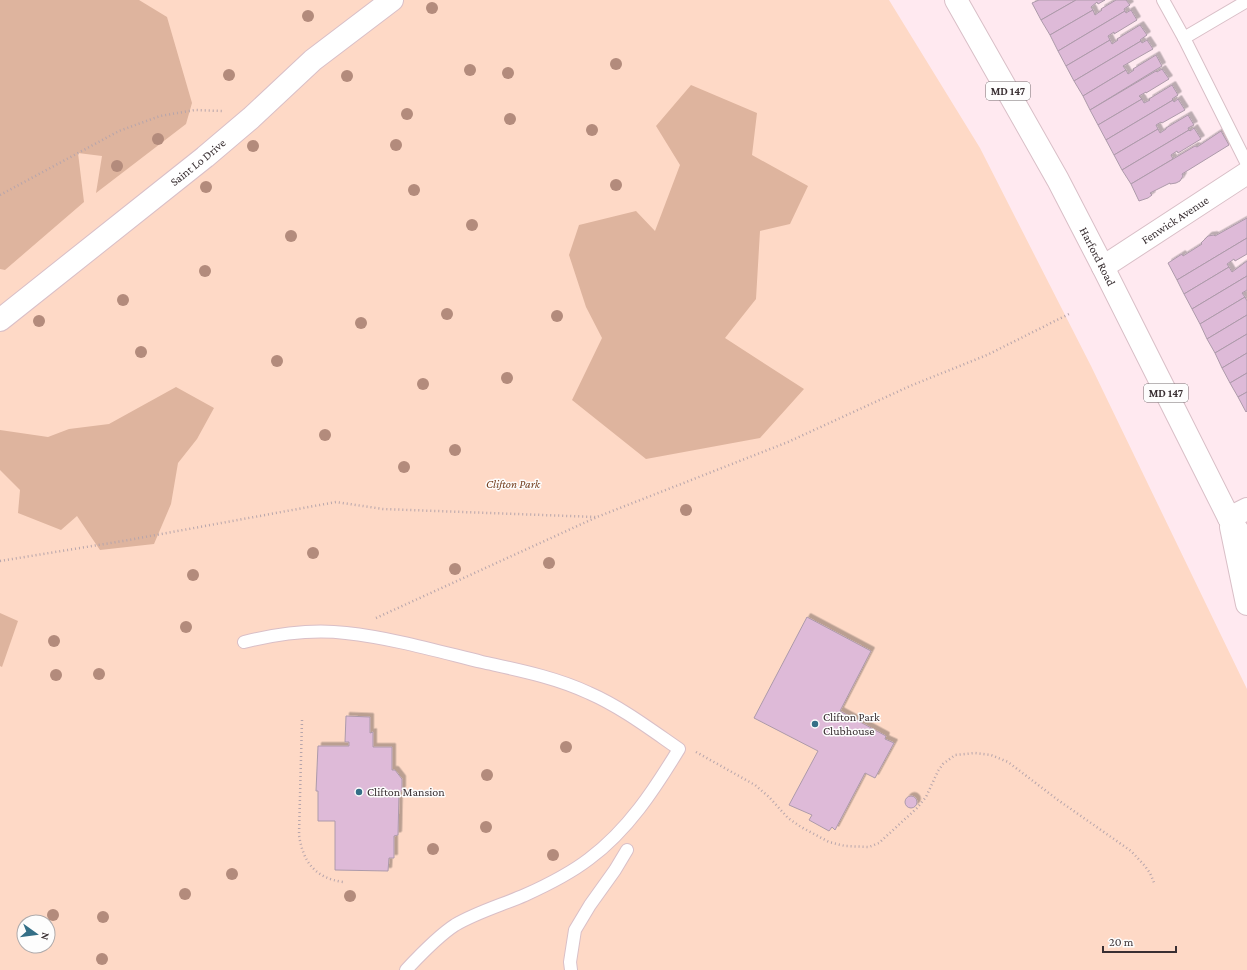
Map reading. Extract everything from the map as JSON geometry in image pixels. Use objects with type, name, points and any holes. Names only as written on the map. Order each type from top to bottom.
[{"type":"main road","name":"Saint Lo Drive","points":[[0,320],[251,118],[313,60],[392,0]]},
{"type":"main road","name":"Harford Road","points":[[956,0],[1058,180],[1103,267],[1243,519],[1247,544]]},
{"type":"main road","name":"Fenwick Avenue","points":[[1103,267],[1247,173]]},
{"type":"main road","name":"Harford Road","points":[[1243,519],[1247,604]]},
{"type":"lane","points":[[1162,0],[1184,38],[1247,164]]},
{"type":"lane","points":[[1184,38],[1247,1]]},
{"type":"lane","points":[[244,642],[263,637],[287,634],[345,632],[420,647],[538,675],[569,684],[590,693],[618,708],[679,748],[657,784],[636,813],[614,838],[588,860],[526,894],[488,908],[454,926],[424,951],[406,970]]},
{"type":"lane","points":[[571,970],[570,962],[575,930],[627,850]]},
{"type":"path","points":[[0,195],[119,131],[160,116],[195,110],[208,110],[223,111],[251,118]]},
{"type":"path","points":[[345,632],[597,517],[788,442],[910,386],[987,355],[1071,313]]},
{"type":"path","points":[[0,561],[336,502],[383,509],[597,517]]},
{"type":"path","points":[[302,720],[300,845],[303,854],[315,870],[323,876],[343,882]]},
{"type":"path","points":[[695,751],[755,786],[769,797],[788,818],[801,827],[829,842],[845,846],[869,847],[879,843],[917,808],[926,797],[943,764],[949,759],[955,755],[976,753],[991,755],[1008,762],[1058,800],[1131,851],[1150,873],[1155,885]]},
{"type":"green space","name":"Clifton Park","points":[[0,0],[889,0],[980,148],[1091,366],[1247,689],[1247,970],[0,970]]},
{"type":"shaded area","points":[[0,0],[139,0],[167,17],[192,103],[186,124],[96,193],[102,156],[78,153],[84,202],[5,270],[0,269]]},
{"type":"shaded area","points":[[691,85],[757,113],[752,155],[808,186],[790,224],[760,231],[756,299],[725,338],[804,389],[760,438],[646,459],[572,400],[602,338],[586,307],[569,255],[579,225],[636,211],[655,231],[680,165],[656,126]]},
{"type":"shaded area","points":[[176,387],[214,408],[197,439],[178,463],[171,504],[154,544],[100,550],[77,516],[61,530],[18,513],[20,490],[0,470],[0,430],[48,437],[69,429],[109,424]]},
{"type":"shaded area","points":[[0,613],[18,621],[2,667],[0,666]]},
{"type":"building","points":[[1039,0],[1076,0],[1041,20],[1032,3]]},
{"type":"building","points":[[1076,0],[1105,0],[1098,4],[1097,2],[1091,7],[1093,10],[1050,35],[1041,20]]},
{"type":"building","points":[[1116,0],[1126,0],[1130,5],[1124,9],[1125,11],[1058,51],[1050,35],[1093,10],[1095,15],[1102,10],[1101,9]]},
{"type":"building","points":[[1131,10],[1137,20],[1114,34],[1114,32],[1108,36],[1110,40],[1066,66],[1058,51],[1125,11],[1126,13]]},
{"type":"building","points":[[1140,25],[1147,35],[1140,40],[1141,41],[1074,81],[1066,66],[1110,40],[1112,44],[1118,40],[1117,39]]},
{"type":"building","points":[[1147,40],[1153,49],[1123,66],[1126,70],[1083,96],[1074,81],[1141,41],[1142,43]]},
{"type":"building","points":[[1156,55],[1162,66],[1090,110],[1083,96],[1126,70],[1128,74],[1134,70],[1133,69]]},
{"type":"building","points":[[1162,69],[1169,79],[1139,96],[1142,99],[1098,125],[1090,110],[1156,71],[1157,72]]},
{"type":"building","points":[[1172,85],[1178,95],[1172,99],[1173,100],[1106,140],[1098,125],[1142,99],[1144,103],[1150,100],[1149,99]]},
{"type":"building","points":[[1178,99],[1185,110],[1156,125],[1158,129],[1114,155],[1106,140],[1173,100],[1174,102]]},
{"type":"building","points":[[1188,115],[1194,125],[1188,128],[1189,130],[1122,170],[1114,155],[1158,129],[1160,133]]},
{"type":"building","points":[[1194,128],[1201,139],[1178,153],[1177,151],[1171,155],[1173,159],[1131,184],[1122,170]]},
{"type":"building","points":[[1221,131],[1229,145],[1182,174],[1183,176],[1180,181],[1170,183],[1150,193],[1152,195],[1148,198],[1139,201],[1131,184],[1195,146],[1197,147]]},
{"type":"building","points":[[1247,218],[1247,238],[1177,280],[1168,263],[1182,254],[1183,256],[1202,244],[1201,243],[1208,236],[1215,236]]},
{"type":"building","points":[[1247,238],[1247,254],[1235,261],[1234,259],[1227,264],[1229,267],[1184,294],[1177,280]]},
{"type":"building","points":[[1247,261],[1247,276],[1192,309],[1184,294],[1229,267],[1232,272]]},
{"type":"building","points":[[1247,276],[1247,290],[1242,293],[1245,297],[1200,324],[1192,309]]},
{"type":"building","points":[[1245,297],[1247,301],[1247,315],[1207,339],[1200,324]]},
{"type":"building","points":[[1247,315],[1247,334],[1215,353],[1207,339]]},
{"type":"building","points":[[1247,334],[1247,353],[1222,368],[1215,353]]},
{"type":"building","points":[[1247,353],[1247,373],[1230,383],[1222,368]]},
{"type":"building","points":[[1247,373],[1247,392],[1238,397],[1230,383]]},
{"type":"building","points":[[1247,392],[1247,411],[1246,412],[1238,397]]},
{"type":"building","name":"Clifton Park Clubhouse","points":[[807,617],[871,651],[840,711],[886,736],[885,739],[894,743],[875,778],[865,773],[835,830],[832,827],[829,831],[809,820],[812,815],[789,805],[818,751],[754,718]]},
{"type":"building","name":"Clifton Mansion","points":[[346,716],[370,717],[370,733],[373,732],[373,747],[392,747],[392,770],[395,770],[402,779],[402,790],[399,794],[398,835],[394,836],[394,858],[389,858],[388,871],[335,870],[335,821],[318,821],[318,791],[316,791],[318,746],[349,746],[349,742],[345,742]]},
{"type":"building","points":[[909,796],[913,796],[917,802],[913,808],[909,808],[905,804],[905,800]]},
{"type":"place","name":"Clifton Park Clubhouse","points":[[815,724]]},
{"type":"place","name":"Clifton Mansion","points":[[359,792]]}]
